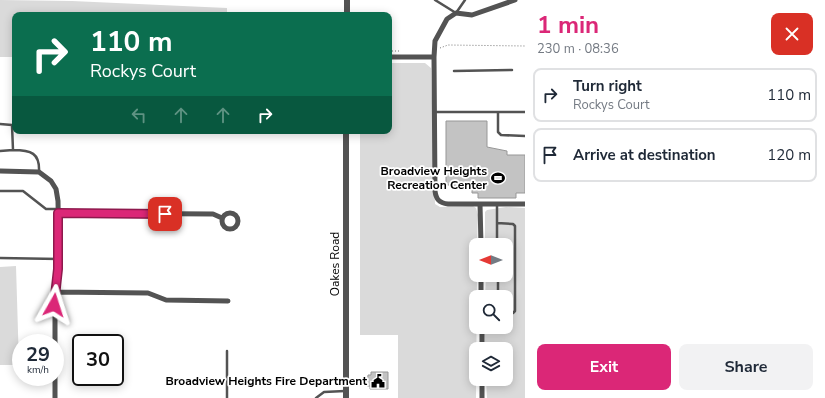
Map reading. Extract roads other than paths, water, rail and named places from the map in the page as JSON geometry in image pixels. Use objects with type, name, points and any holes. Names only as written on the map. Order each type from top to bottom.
[{"type":"street","points":[[347,0],[347,12]]},
{"type":"street","points":[[515,0],[472,15],[456,13],[447,19],[435,41],[435,191],[438,200],[448,204],[525,204]]},
{"type":"street","points":[[392,57],[434,57]]},
{"type":"street","name":"Oakes Road","points":[[346,134],[346,398]]},
{"type":"street","points":[[0,171],[39,172],[46,176],[55,185],[58,196],[59,259],[55,292],[55,334]]},
{"type":"street","points":[[480,204],[481,238]]},
{"type":"street","points":[[58,211],[213,214],[222,218]]},
{"type":"street","points":[[55,292],[148,293],[166,300],[228,301]]},
{"type":"street","points":[[55,386],[55,398]]},
{"type":"street","points":[[482,386],[482,398]]},
{"type":"lane","points":[[435,0],[456,13],[465,0]]},
{"type":"lane","points":[[454,71],[512,70]]},
{"type":"lane","points":[[434,112],[525,112]]},
{"type":"lane","points":[[498,112],[498,132],[501,136],[525,136]]},
{"type":"lane","points":[[0,124],[12,125]]},
{"type":"lane","points":[[12,134],[13,150]]},
{"type":"lane","points":[[0,150],[30,152],[38,158],[39,172]]},
{"type":"lane","points":[[0,191],[23,191],[46,209],[58,211]]},
{"type":"lane","points":[[497,204],[497,238]]},
{"type":"lane","points":[[497,223],[513,224],[515,226],[515,311],[513,313]]},
{"type":"lane","points":[[0,258],[59,259]]},
{"type":"lane","points":[[227,351],[227,398]]},
{"type":"lane","points":[[316,398],[324,392],[346,391]]},
{"type":"place","name":"Broadview Heights Recreation Center","points":[[498,178]]},
{"type":"place","name":"Broadview Heights Fire Department","points":[[378,381]]}]
